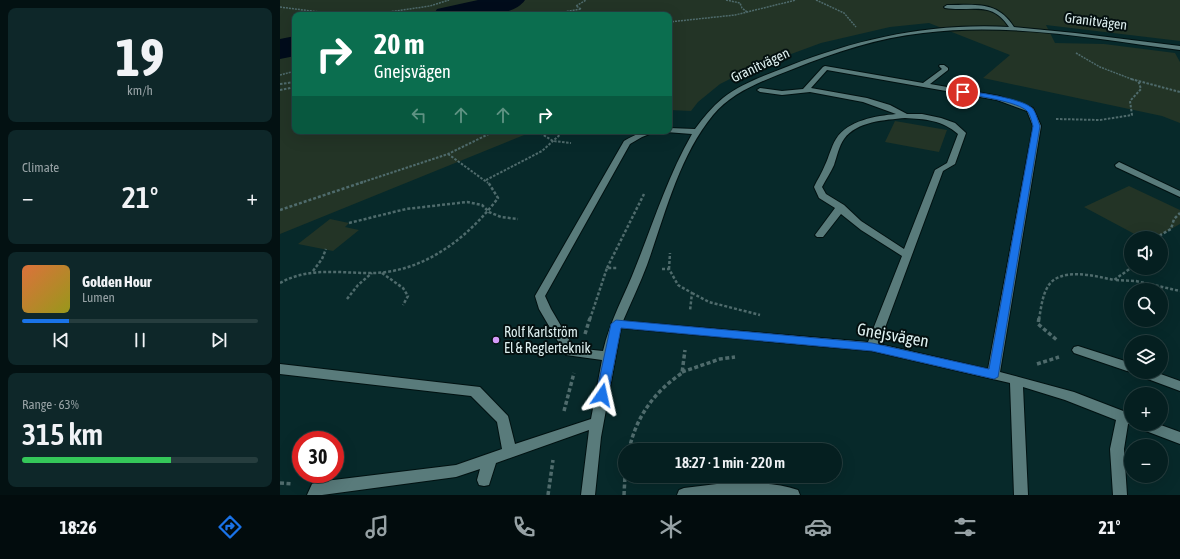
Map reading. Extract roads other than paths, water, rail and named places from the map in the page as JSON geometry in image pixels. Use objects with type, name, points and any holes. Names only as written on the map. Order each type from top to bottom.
[{"type":"street","points":[[946,7],[983,6],[996,10],[1006,16],[1012,28]]},
{"type":"street","name":"Granitvägen","points":[[588,495],[588,477],[597,422],[616,324],[640,269],[673,178],[698,132],[711,113],[733,94],[761,79],[835,51],[905,34],[963,28],[1012,28],[1180,48]]},
{"type":"street","points":[[924,86],[946,69],[942,66]]},
{"type":"street","points":[[805,91],[824,68],[999,98],[1022,105],[1030,110],[1037,126],[994,374]]},
{"type":"street","points":[[760,90],[782,93],[805,91],[864,100],[887,107],[905,116]]},
{"type":"street","points":[[872,347],[908,255],[939,170],[951,164],[962,133],[946,121],[928,117],[905,116],[864,122],[844,133],[818,187],[822,196],[834,201],[850,217],[866,229],[908,255]]},
{"type":"street","points":[[672,130],[698,132]]},
{"type":"street","points":[[609,356],[570,352],[545,309],[540,296],[628,143],[642,134]]},
{"type":"street","points":[[1119,165],[1180,194]]},
{"type":"street","points":[[820,235],[841,207]]},
{"type":"street","name":"Gnejsvägen","points":[[616,324],[872,347],[1016,380],[1069,396],[1124,417]]},
{"type":"street","points":[[1078,350],[1124,366]]},
{"type":"street","points":[[280,369],[475,391],[503,420],[510,452]]},
{"type":"street","points":[[1160,379],[1180,386]]},
{"type":"street","points":[[1016,380],[1021,495]]},
{"type":"street","points":[[314,495],[317,489],[456,471],[597,422]]},
{"type":"street","points":[[1120,495],[1117,449],[1124,427]]},
{"type":"street","points":[[1161,431],[1180,438]]},
{"type":"street","points":[[484,480],[490,459]]},
{"type":"street","points":[[684,495],[722,490],[770,491],[794,495]]},
{"type":"waterway","points":[[463,12],[492,6],[511,0]]},
{"type":"waterway","points":[[280,49],[292,47]]},
{"type":"place","name":"Rolf Karlström El & Reglerteknik","points":[[496,340]]}]
